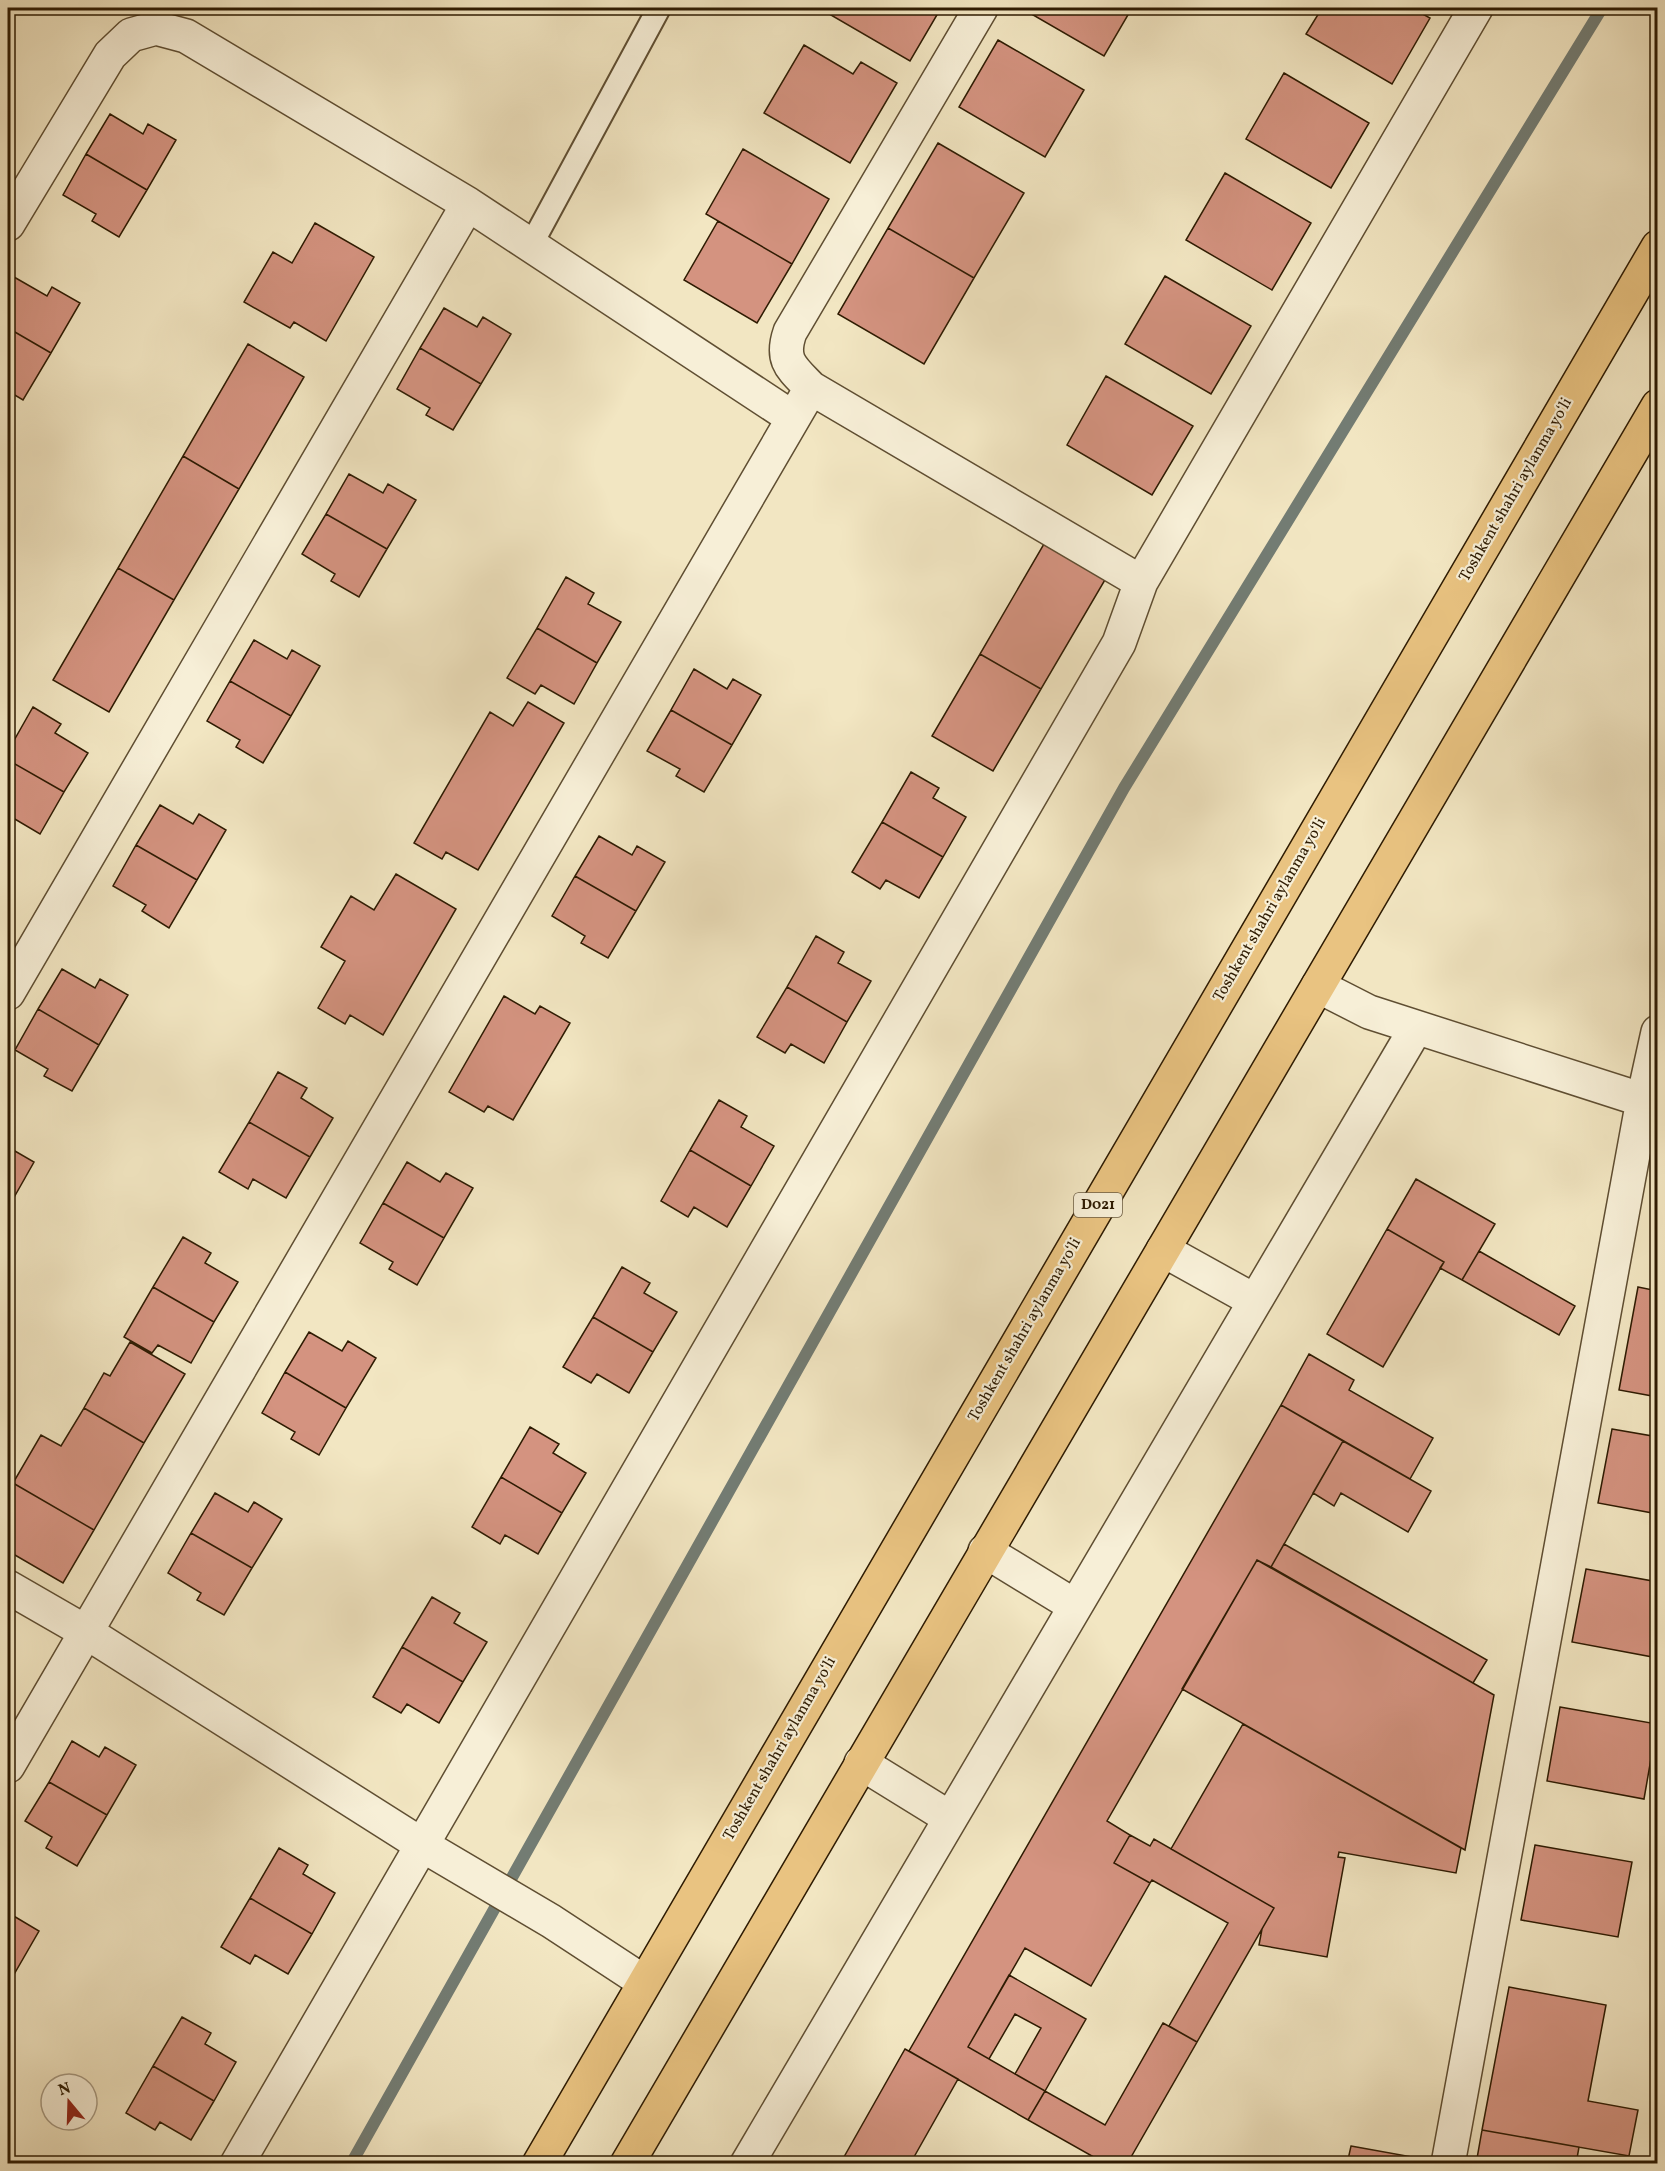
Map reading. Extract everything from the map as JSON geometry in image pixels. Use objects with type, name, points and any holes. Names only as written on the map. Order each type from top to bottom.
[{"type":"highway","name":"Toshkent shahri aylanma yoʻli","points":[[539,2163],[1658,247]]},
{"type":"highway","points":[[627,2163],[1658,406]]},
{"type":"street","points":[[981,8],[790,332],[785,346],[787,358],[794,370],[811,388],[1141,582]]},
{"type":"street","points":[[237,2163],[1119,643],[1141,582],[1476,8]]},
{"type":"street","points":[[8,224],[110,55],[131,35],[156,28],[186,36],[468,204],[793,418]]},
{"type":"street","points":[[8,993],[468,204]]},
{"type":"street","points":[[8,1766],[811,388]]},
{"type":"street","points":[[1318,986],[1369,1012],[1650,1102]]},
{"type":"street","points":[[747,2163],[1416,1028]]},
{"type":"street","points":[[1448,2163],[1650,1102],[1658,1032]]},
{"type":"street","points":[[1163,1250],[1255,1301]]},
{"type":"street","points":[[985,1551],[1075,1606]]},
{"type":"street","points":[[8,1587],[86,1632],[422,1845],[551,1921],[644,1982]]},
{"type":"street","points":[[861,1763],[950,1818]]},
{"type":"lane","points":[[531,245],[659,8]]},
{"type":"building","points":[[826,8],[941,8],[910,61],[824,11]]},
{"type":"building","points":[[1021,8],[1132,8],[1104,56]]},
{"type":"building","points":[[1322,8],[1412,8],[1430,18],[1392,84],[1306,34]]},
{"type":"building","points":[[998,40],[1084,90],[1045,157],[959,107]]},
{"type":"building","points":[[804,45],[853,74],[861,62],[897,83],[850,163],[764,113]]},
{"type":"building","points":[[1284,73],[1369,123],[1331,188],[1246,139]]},
{"type":"building","points":[[110,114],[143,134],[148,124],[176,140],[147,190],[86,154]]},
{"type":"building","points":[[938,143],[1024,193],[974,278],[888,228]]},
{"type":"building","points":[[743,149],[829,199],[792,264],[706,214]]},
{"type":"building","points":[[86,154],[147,190],[119,237],[92,221],[96,214],[63,195]]},
{"type":"building","points":[[1225,173],[1311,223],[1272,290],[1186,240]]},
{"type":"building","points":[[718,221],[792,264],[757,323],[684,280]]},
{"type":"building","points":[[315,223],[374,257],[326,341],[294,322],[290,328],[244,302],[273,252],[292,263]]},
{"type":"building","points":[[888,228],[974,278],[924,364],[838,314]]},
{"type":"building","points":[[1165,276],[1251,326],[1211,394],[1125,344]]},
{"type":"building","points":[[14,277],[47,296],[52,287],[80,303],[51,353],[8,328],[8,288]]},
{"type":"building","points":[[444,308],[477,327],[483,317],[511,334],[481,384],[420,348]]},
{"type":"building","points":[[8,328],[51,353],[23,400],[8,391]]},
{"type":"building","points":[[248,344],[304,377],[239,489],[183,456]]},
{"type":"building","points":[[420,348],[481,384],[453,430],[426,415],[430,408],[397,389]]},
{"type":"building","points":[[1106,376],[1193,426],[1152,495],[1067,445]]},
{"type":"building","points":[[183,456],[239,489],[174,600],[118,568]]},
{"type":"building","points":[[349,474],[383,493],[388,484],[416,500],[387,549],[326,514]]},
{"type":"building","points":[[326,514],[387,549],[359,597],[331,581],[335,574],[302,554]]},
{"type":"building","points":[[1048,537],[1109,573],[1041,689],[980,654]]},
{"type":"building","points":[[118,568],[174,600],[109,712],[53,680]]},
{"type":"building","points":[[566,577],[594,593],[588,604],[621,622],[597,663],[537,628]]},
{"type":"building","points":[[537,628],[597,663],[574,704],[541,685],[535,694],[507,678]]},
{"type":"building","points":[[254,640],[287,659],[292,650],[320,666],[291,716],[230,681]]},
{"type":"building","points":[[980,654],[1041,689],[993,771],[932,736]]},
{"type":"building","points":[[694,669],[727,689],[733,679],[761,695],[732,745],[671,710]]},
{"type":"building","points":[[230,681],[291,716],[263,763],[236,747],[240,740],[207,721]]},
{"type":"building","points":[[528,702],[564,723],[478,870],[446,852],[442,859],[414,843],[490,712],[513,726]]},
{"type":"building","points":[[33,707],[61,724],[55,733],[88,753],[64,792],[8,760],[8,751]]},
{"type":"building","points":[[671,710],[732,745],[704,792],[676,776],[680,769],[647,751]]},
{"type":"building","points":[[8,760],[64,792],[40,834],[8,815]]},
{"type":"building","points":[[911,772],[939,788],[933,798],[966,817],[943,857],[882,822]]},
{"type":"building","points":[[160,805],[193,824],[199,814],[226,830],[197,880],[136,845]]},
{"type":"building","points":[[882,822],[943,857],[919,898],[886,880],[880,889],[852,872]]},
{"type":"building","points":[[599,836],[632,855],[637,846],[665,862],[636,911],[575,876]]},
{"type":"building","points":[[136,845],[197,880],[169,928],[142,911],[146,905],[113,886]]},
{"type":"building","points":[[396,874],[456,909],[383,1035],[350,1015],[345,1024],[318,1008],[345,961],[321,947],[351,896],[374,910]]},
{"type":"building","points":[[575,876],[636,911],[608,958],[581,943],[585,936],[552,916]]},
{"type":"building","points":[[816,936],[844,952],[838,963],[871,981],[847,1022],[787,987]]},
{"type":"building","points":[[62,969],[95,988],[100,979],[128,995],[99,1045],[38,1009]]},
{"type":"building","points":[[787,987],[847,1022],[824,1063],[791,1044],[785,1053],[757,1037]]},
{"type":"building","points":[[504,996],[535,1014],[540,1006],[570,1023],[513,1120],[488,1106],[484,1112],[449,1092]]},
{"type":"building","points":[[38,1009],[99,1045],[72,1091],[44,1076],[48,1069],[15,1050]]},
{"type":"building","points":[[278,1072],[307,1088],[301,1098],[333,1118],[310,1157],[249,1122]]},
{"type":"building","points":[[719,1100],[747,1116],[741,1127],[774,1146],[751,1186],[690,1150]]},
{"type":"building","points":[[249,1122],[310,1157],[286,1198],[253,1179],[248,1189],[219,1172]]},
{"type":"building","points":[[8,1147],[34,1162],[8,1208]]},
{"type":"building","points":[[690,1150],[751,1186],[727,1227],[694,1207],[688,1217],[661,1201]]},
{"type":"building","points":[[407,1162],[440,1182],[446,1173],[473,1188],[444,1238],[383,1203]]},
{"type":"building","points":[[1416,1179],[1495,1224],[1462,1280],[1440,1268],[1444,1262],[1387,1229]]},
{"type":"building","points":[[1658,1185],[1658,1223],[1651,1222]]},
{"type":"building","points":[[383,1203],[444,1238],[417,1285],[389,1269],[393,1262],[360,1243]]},
{"type":"building","points":[[1387,1229],[1444,1262],[1383,1367],[1327,1334]]},
{"type":"building","points":[[183,1237],[211,1253],[205,1263],[238,1282],[214,1322],[153,1287]]},
{"type":"building","points":[[1479,1251],[1575,1306],[1559,1335],[1462,1280]]},
{"type":"building","points":[[622,1267],[650,1283],[644,1293],[677,1312],[653,1352],[593,1317]]},
{"type":"building","points":[[153,1287],[214,1322],[191,1363],[158,1345],[152,1353],[124,1337]]},
{"type":"building","points":[[1638,1287],[1658,1291],[1658,1397],[1619,1390]]},
{"type":"building","points":[[593,1317],[653,1352],[629,1393],[597,1374],[591,1383],[563,1367]]},
{"type":"building","points":[[309,1332],[342,1351],[348,1341],[376,1358],[346,1408],[285,1372]]},
{"type":"building","points":[[130,1342],[185,1374],[144,1443],[84,1408],[104,1373],[110,1376]]},
{"type":"building","points":[[1309,1354],[1354,1380],[1349,1390],[1433,1438],[1410,1479],[1281,1405]]},
{"type":"building","points":[[285,1372],[346,1408],[319,1455],[291,1439],[295,1432],[262,1413]]},
{"type":"building","points":[[1281,1405],[1343,1441],[1271,1567],[1257,1560],[1107,1821],[1130,1835],[1114,1863],[1150,1883],[1091,1986],[1025,1948],[968,2047],[1045,2091],[1028,2120],[909,2051]]},
{"type":"building","points":[[84,1408],[144,1443],[94,1530],[13,1483],[41,1435],[61,1446]]},
{"type":"building","points":[[530,1427],[559,1444],[553,1453],[586,1473],[562,1513],[501,1477]]},
{"type":"building","points":[[1612,1429],[1658,1437],[1658,1514],[1598,1503]]},
{"type":"building","points":[[1343,1441],[1431,1491],[1408,1532],[1341,1493],[1334,1506],[1313,1493]]},
{"type":"building","points":[[501,1477],[562,1513],[538,1554],[505,1535],[500,1544],[472,1527]]},
{"type":"building","points":[[13,1483],[94,1530],[63,1583],[8,1551],[8,1493]]},
{"type":"building","points":[[215,1493],[248,1512],[254,1502],[282,1519],[252,1568],[191,1533]]},
{"type":"building","points":[[191,1533],[252,1568],[224,1615],[197,1600],[201,1593],[168,1573]]},
{"type":"building","points":[[1284,1544],[1487,1660],[1473,1683],[1271,1567]]},
{"type":"building","points":[[1257,1560],[1494,1695],[1465,1850],[1182,1689]]},
{"type":"building","points":[[1586,1569],[1658,1582],[1658,1658],[1572,1642]]},
{"type":"building","points":[[432,1597],[460,1613],[454,1623],[487,1642],[463,1682],[402,1647]]},
{"type":"building","points":[[402,1647],[463,1682],[439,1723],[407,1704],[401,1713],[373,1697]]},
{"type":"building","points":[[1560,1707],[1657,1724],[1644,1799],[1547,1781]]},
{"type":"building","points":[[1243,1724],[1461,1848],[1456,1873],[1339,1852],[1338,1857],[1345,1858],[1327,1957],[1259,1945],[1262,1929],[1274,1908],[1171,1849]]},
{"type":"building","points":[[72,1741],[99,1757],[105,1747],[136,1765],[107,1815],[49,1782]]},
{"type":"building","points":[[49,1782],[107,1815],[77,1866],[46,1848],[52,1837],[25,1821]]},
{"type":"building","points":[[1130,1835],[1150,1846],[1154,1839],[1274,1908],[1197,2042],[1169,2026],[1228,1923],[1152,1880],[1150,1883],[1114,1863]]},
{"type":"building","points":[[1535,1845],[1632,1862],[1618,1937],[1521,1920]]},
{"type":"building","points":[[279,1848],[308,1865],[303,1874],[335,1893],[312,1934],[250,1898]]},
{"type":"building","points":[[250,1898],[312,1934],[288,1974],[255,1955],[250,1964],[221,1947]]},
{"type":"building","points":[[12,1915],[39,1931],[9,1983],[8,1923]]},
{"type":"building","points":[[1009,1975],[1086,2019],[1045,2091],[1015,2074],[1041,2028],[1015,2014],[989,2059],[968,2047]]},
{"type":"building","points":[[1509,1987],[1606,2005],[1588,2101],[1638,2110],[1629,2156],[1482,2130]]},
{"type":"building","points":[[182,2017],[211,2033],[205,2044],[236,2062],[214,2101],[153,2066]]},
{"type":"building","points":[[1163,2023],[1197,2042],[1127,2164],[1106,2164],[1028,2120],[1045,2091],[1105,2125]]},
{"type":"building","points":[[905,2049],[958,2079],[910,2164],[840,2164]]},
{"type":"building","points":[[153,2066],[214,2101],[191,2140],[160,2122],[155,2130],[126,2113]]},
{"type":"building","points":[[1482,2130],[1579,2147],[1576,2164],[1476,2164]]},
{"type":"building","points":[[1351,2146],[1418,2158],[1417,2164],[1347,2164]]},
{"type":"waterway","points":[[351,2164],[1124,788],[1602,8]]}]
